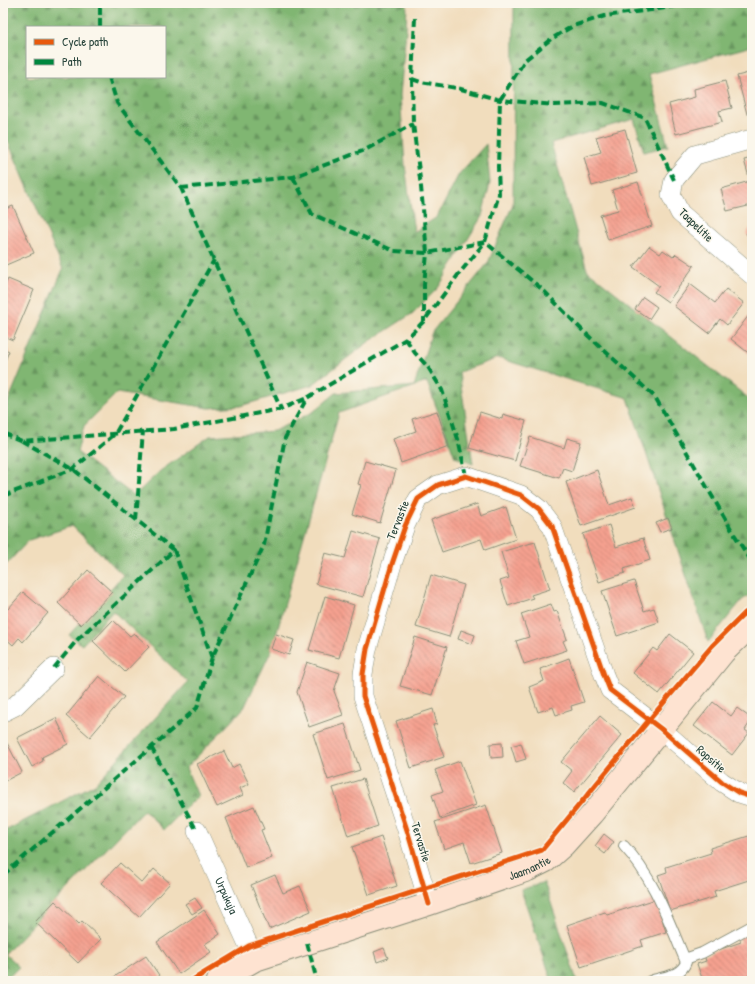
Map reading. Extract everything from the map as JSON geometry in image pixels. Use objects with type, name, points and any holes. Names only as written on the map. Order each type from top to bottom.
[{"type":"street","name":"Taapelitie","points":[[752,139],[695,155],[674,180],[671,195],[680,213],[752,275]]},
{"type":"street","name":"Tervastie","points":[[429,904],[408,833],[363,696],[363,674],[367,649],[405,526],[418,499],[438,485],[466,476],[521,495],[539,510],[552,526],[610,690],[661,729]]},
{"type":"street","name":"Jaamantie","points":[[218,981],[255,960],[429,904],[528,870],[546,861],[564,845],[592,814],[724,652],[752,625]]},
{"type":"street","points":[[3,712],[15,706],[54,668]]},
{"type":"street","name":"Ropsitie","points":[[661,729],[722,782],[739,793],[752,797]]},
{"type":"street","name":"Urpukuja","points":[[197,831],[255,960]]},
{"type":"lane","points":[[624,846],[634,857],[650,881],[686,962],[684,968],[676,974],[650,981]]},
{"type":"lane","points":[[685,959],[702,953],[752,926]]},
{"type":"green space","points":[[3,3],[407,3],[400,95],[405,165],[414,232],[437,217],[459,174],[486,144],[490,183],[482,216],[438,288],[413,313],[367,343],[312,385],[240,406],[209,408],[117,393],[84,426],[77,452],[134,496],[160,471],[210,436],[274,431],[313,412],[336,393],[414,386],[432,332],[488,263],[513,204],[514,3],[752,3],[752,46],[649,74],[668,146],[644,152],[634,119],[551,143],[587,270],[752,401],[752,594],[742,600],[708,642],[628,398],[498,358],[459,372],[473,464],[455,457],[427,382],[339,413],[272,649],[244,708],[186,768],[198,796],[164,830],[144,810],[5,954],[19,967],[5,981],[3,981],[3,832],[95,784],[188,682],[113,611],[82,645],[69,635],[123,575],[72,526],[29,540],[3,568],[3,414],[63,269],[3,130]]},
{"type":"green space","points":[[544,882],[577,981],[552,981],[521,890]]},
{"type":"building","points":[[752,72],[752,113],[747,114],[737,76]]},
{"type":"building","points":[[725,81],[732,108],[719,111],[722,122],[676,134],[669,104],[695,97],[694,89]]},
{"type":"building","points":[[625,129],[637,173],[592,186],[584,157],[601,152],[596,137]]},
{"type":"building","points":[[752,158],[752,205],[727,211],[721,189],[750,181],[744,160]]},
{"type":"building","points":[[638,182],[652,226],[608,240],[600,215],[618,210],[612,190]]},
{"type":"building","points":[[13,206],[34,253],[6,265],[3,259],[3,210]]},
{"type":"building","points":[[752,226],[752,239],[746,234]]},
{"type":"building","points":[[649,246],[660,254],[663,250],[673,257],[676,254],[694,266],[668,302],[654,292],[659,286],[633,267]]},
{"type":"building","points":[[8,279],[34,290],[13,340],[3,336],[3,290]]},
{"type":"building","points":[[690,284],[715,303],[726,289],[744,303],[727,325],[720,319],[709,333],[674,306]]},
{"type":"building","points":[[643,297],[657,307],[649,319],[635,309]]},
{"type":"building","points":[[752,311],[752,356],[731,339]]},
{"type":"building","points":[[3,348],[9,351],[3,366]]},
{"type":"building","points":[[437,411],[449,446],[401,463],[393,439],[416,431],[412,419]]},
{"type":"building","points":[[480,412],[502,419],[503,414],[526,421],[515,461],[469,448]]},
{"type":"building","points":[[530,437],[564,448],[567,438],[581,442],[572,471],[563,468],[559,478],[520,466]]},
{"type":"building","points":[[365,461],[396,470],[380,523],[352,514],[361,485],[358,484]]},
{"type":"building","points":[[597,470],[609,505],[632,497],[636,507],[581,526],[566,482]]},
{"type":"building","points":[[477,504],[481,516],[506,507],[516,539],[485,550],[481,539],[442,552],[431,520]]},
{"type":"building","points":[[668,518],[672,528],[660,532],[656,523]]},
{"type":"building","points":[[609,525],[616,547],[643,538],[650,560],[624,569],[625,573],[599,582],[583,534]]},
{"type":"building","points":[[353,531],[380,539],[363,597],[316,584],[325,553],[345,558]]},
{"type":"building","points":[[535,542],[550,589],[531,595],[533,598],[508,606],[500,581],[509,578],[501,552]]},
{"type":"building","points":[[88,570],[112,592],[81,625],[58,603]]},
{"type":"building","points":[[431,575],[464,585],[449,637],[416,627]]},
{"type":"building","points":[[634,581],[644,611],[654,608],[659,622],[617,636],[602,591]]},
{"type":"building","points":[[23,592],[48,613],[23,642],[19,638],[13,645],[3,636],[3,607],[4,606],[8,609]]},
{"type":"building","points":[[325,596],[354,605],[339,658],[309,650]]},
{"type":"building","points":[[551,604],[554,612],[557,611],[567,639],[563,641],[567,650],[524,664],[516,641],[529,637],[521,614]]},
{"type":"building","points":[[113,620],[130,636],[134,633],[149,647],[125,672],[93,641]]},
{"type":"building","points":[[461,630],[475,635],[472,644],[458,639]]},
{"type":"building","points":[[276,634],[294,640],[289,655],[271,649]]},
{"type":"building","points":[[670,634],[693,652],[659,694],[633,673],[653,648],[657,651]]},
{"type":"building","points":[[415,637],[447,647],[432,695],[400,686]]},
{"type":"building","points":[[569,658],[584,702],[571,706],[572,710],[556,715],[553,707],[538,712],[529,687],[544,681],[540,669]]},
{"type":"building","points":[[3,660],[8,669],[3,671]]},
{"type":"building","points":[[307,662],[340,673],[334,691],[343,715],[309,727],[297,692]]},
{"type":"building","points":[[99,676],[124,697],[90,737],[66,716]]},
{"type":"building","points":[[713,702],[731,716],[737,708],[752,719],[745,730],[749,733],[732,755],[694,726]]},
{"type":"building","points":[[433,709],[437,724],[433,725],[444,757],[411,768],[396,721]]},
{"type":"building","points":[[600,716],[622,735],[574,792],[563,783],[572,771],[561,762]]},
{"type":"building","points":[[56,718],[68,744],[42,757],[43,761],[32,767],[17,738]]},
{"type":"building","points":[[345,724],[360,770],[328,780],[313,734]]},
{"type":"building","points":[[7,743],[22,772],[3,782],[3,745]]},
{"type":"building","points":[[502,743],[503,757],[491,758],[490,744]]},
{"type":"building","points":[[521,743],[526,759],[516,762],[511,746]]},
{"type":"building","points":[[224,751],[232,768],[239,764],[249,784],[240,788],[243,795],[217,807],[197,764]]},
{"type":"building","points":[[460,761],[476,805],[440,818],[432,795],[443,791],[435,770]]},
{"type":"building","points":[[363,779],[378,826],[348,836],[333,788]]},
{"type":"building","points":[[486,805],[502,853],[471,863],[464,842],[444,849],[435,822]]},
{"type":"building","points":[[254,806],[264,829],[261,830],[272,858],[246,868],[226,818]]},
{"type":"building","points":[[604,834],[614,842],[605,854],[595,846]]},
{"type":"building","points":[[752,835],[752,879],[714,891],[716,897],[670,911],[658,875],[667,872],[666,867],[711,853],[710,848]]},
{"type":"building","points":[[381,837],[397,886],[369,895],[352,847]]},
{"type":"building","points":[[120,863],[142,883],[154,869],[170,883],[139,917],[101,883]]},
{"type":"building","points":[[275,875],[283,893],[300,886],[311,911],[269,929],[251,885]]},
{"type":"building","points":[[195,898],[202,908],[192,914],[185,904]]},
{"type":"building","points":[[656,899],[666,932],[641,940],[643,946],[581,967],[567,925],[605,912],[607,915]]},
{"type":"building","points":[[55,901],[79,924],[82,921],[101,939],[78,963],[35,922]]},
{"type":"building","points":[[204,910],[220,934],[205,944],[211,952],[179,974],[157,942]]},
{"type":"building","points":[[752,932],[752,974],[745,977],[746,981],[703,981],[697,964],[706,961],[704,955],[741,942],[739,937]]},
{"type":"building","points":[[384,948],[388,958],[377,962],[374,952]]},
{"type":"building","points":[[146,956],[163,981],[108,981]]},
{"type":"marked path","points":[[100,3],[100,26]]},
{"type":"marked path","points":[[3,875],[197,708],[212,658],[264,545],[285,438],[307,398],[406,339],[424,321],[458,275],[485,242],[499,194],[498,167],[500,100],[525,60],[551,39],[573,26],[605,16],[666,8],[690,3]]},
{"type":"marked path","points":[[415,18],[412,79],[413,124],[427,253],[424,285],[424,321]]},
{"type":"marked path","points":[[109,78],[117,103],[181,188],[281,409]]},
{"type":"marked path","points":[[412,79],[457,88],[500,100],[554,105],[603,103],[645,118],[674,180]]},
{"type":"marked path","points":[[181,188],[293,177],[365,150],[413,124]]},
{"type":"marked path","points":[[293,177],[312,214],[394,251],[427,253],[485,242],[543,290],[582,330],[655,397],[734,534],[752,562]]},
{"type":"marked path","points":[[3,496],[73,469],[115,434],[214,260]]},
{"type":"marked path","points":[[406,339],[415,353],[428,367],[442,390],[458,439],[466,476]]},
{"type":"marked path","points":[[3,433],[22,441],[174,429],[281,409],[307,398]]},
{"type":"marked path","points":[[136,520],[143,431]]},
{"type":"marked path","points":[[22,441],[73,469],[174,550]]},
{"type":"marked path","points":[[54,668],[78,639],[174,550],[212,658]]},
{"type":"marked path","points":[[151,747],[197,831]]},
{"type":"marked path","points":[[307,943],[317,981]]},
{"type":"cycle path","points":[[429,904],[408,833],[363,696],[363,674],[367,649],[392,564],[405,526],[418,499],[438,485],[466,476],[521,495],[539,509],[552,526],[610,690],[661,729],[722,782],[739,793],[752,797]]},
{"type":"cycle path","points":[[191,981],[249,946],[542,850],[712,646],[745,613],[752,609]]}]
